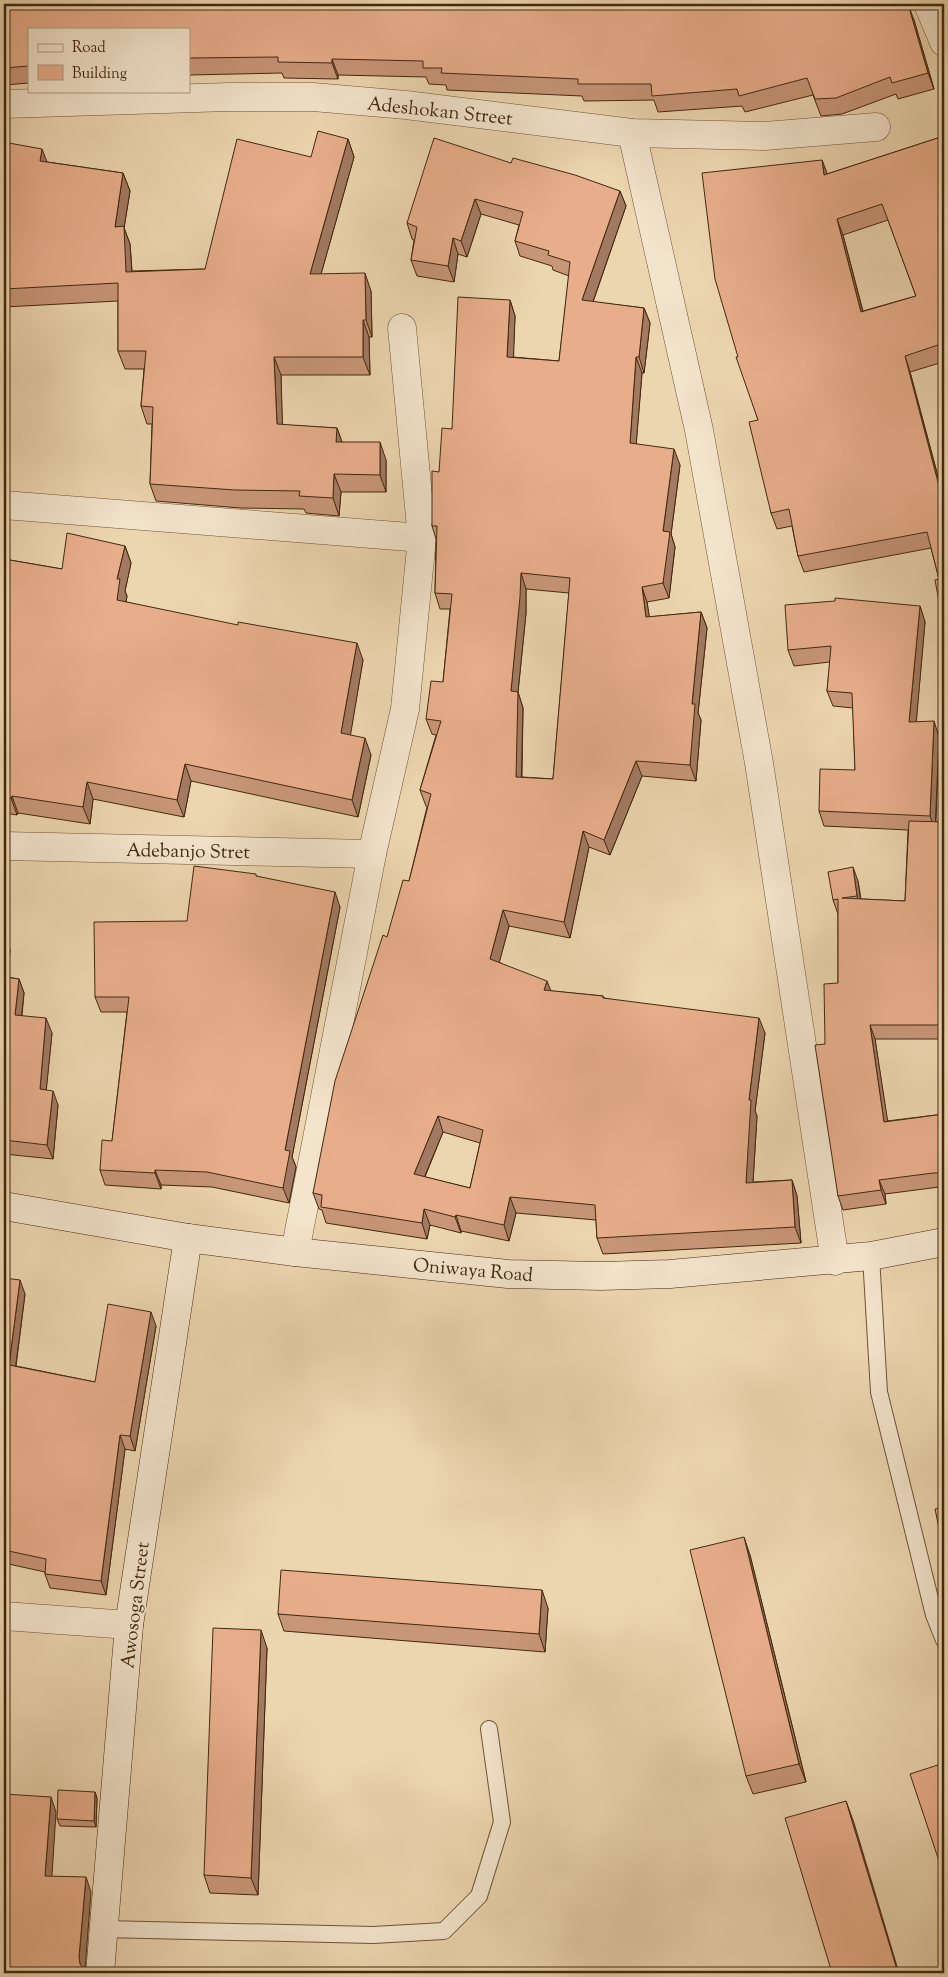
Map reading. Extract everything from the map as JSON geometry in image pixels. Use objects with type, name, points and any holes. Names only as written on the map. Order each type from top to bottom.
[{"type":"street","points":[[928,4],[944,42]]},
{"type":"street","name":"Adeshokan Street","points":[[4,104],[229,97],[313,97],[406,105],[632,132],[765,136],[876,127]]},
{"type":"street","points":[[632,132],[699,430],[759,763],[835,1261]]},
{"type":"street","points":[[295,1252],[372,854],[405,709],[422,538],[402,328]]},
{"type":"street","points":[[4,505],[422,538]]},
{"type":"street","name":"Adebanjo Stret","points":[[4,846],[372,854]]},
{"type":"street","name":"Oniwaya Road","points":[[4,1206],[188,1238],[295,1252],[508,1274],[592,1276],[670,1274],[835,1261],[944,1242]]},
{"type":"street","name":"Awosoga Street","points":[[100,1973],[128,1625],[188,1238]]},
{"type":"street","points":[[4,1616],[128,1625]]},
{"type":"lane","points":[[871,1256],[879,1392],[934,1615],[944,1640]]},
{"type":"lane","points":[[103,1929],[373,1935],[444,1931],[479,1896],[502,1822],[489,1729]]},
{"type":"building","points":[[4,4],[908,4],[928,73],[892,83],[890,77],[836,98],[815,99],[807,78],[739,96],[737,89],[652,96],[651,84],[578,84],[578,79],[441,73],[442,68],[423,68],[423,61],[332,59],[332,63],[278,62],[278,57],[190,58],[190,28],[28,28],[28,66],[4,68]]},
{"type":"building","points":[[318,131],[348,139],[310,274],[365,273],[366,320],[363,320],[363,357],[274,357],[277,424],[337,428],[336,442],[380,442],[380,475],[334,474],[333,498],[299,496],[300,491],[235,490],[150,484],[153,407],[141,406],[146,351],[118,351],[118,283],[4,289],[4,171],[9,143],[42,149],[40,161],[123,173],[115,227],[124,226],[126,272],[205,269],[237,139],[311,157]]},
{"type":"building","points":[[944,136],[944,364],[938,345],[905,356],[944,505],[944,622],[935,580],[939,579],[927,532],[798,556],[789,509],[771,513],[749,422],[758,420],[736,357],[738,357],[715,279],[702,173],[822,160],[824,175]],"holes":[[[882,204],[916,296],[861,312],[837,219]]]},
{"type":"building","points":[[434,138],[511,163],[513,158],[575,175],[620,191],[582,300],[644,308],[639,357],[636,357],[630,443],[674,449],[663,531],[670,532],[663,583],[642,587],[646,617],[701,612],[692,704],[695,704],[690,765],[636,761],[604,840],[583,831],[564,922],[503,910],[490,959],[547,981],[544,990],[603,996],[603,998],[759,1018],[749,1100],[751,1100],[746,1183],[792,1180],[795,1227],[597,1238],[595,1205],[510,1197],[504,1225],[456,1215],[455,1217],[424,1209],[422,1223],[321,1207],[322,1195],[313,1193],[335,1081],[383,935],[387,937],[403,880],[409,881],[431,794],[420,790],[441,721],[426,719],[431,681],[443,682],[452,594],[435,593],[437,526],[432,526],[432,471],[439,472],[442,428],[452,429],[458,297],[510,300],[507,357],[559,361],[570,262],[548,255],[549,251],[515,241],[523,212],[475,199],[461,241],[453,238],[448,266],[411,260],[417,227],[407,223]],"holes":[[[521,573],[570,578],[553,779],[516,777],[518,692],[511,691]],[[438,1116],[483,1130],[470,1188],[414,1174]]]},
{"type":"building","points":[[67,533],[125,546],[117,579],[120,579],[117,600],[238,625],[238,622],[357,643],[341,733],[365,738],[352,800],[185,764],[177,800],[87,782],[83,807],[12,796],[11,798],[4,797],[4,559],[62,569]]},
{"type":"building","points":[[835,598],[920,606],[909,722],[934,721],[930,816],[819,811],[820,769],[855,770],[852,693],[827,691],[831,646],[788,650],[785,605],[835,601]]},
{"type":"building","points":[[909,821],[944,822],[944,1025],[870,1025],[884,1122],[944,1114],[944,1173],[879,1180],[881,1190],[838,1196],[815,1045],[825,1044],[824,984],[838,983],[838,899],[833,900],[828,872],[853,867],[857,896],[842,898],[905,901]]},
{"type":"building","points":[[194,866],[256,874],[256,876],[335,892],[285,1150],[290,1151],[283,1188],[207,1172],[155,1170],[155,1173],[100,1170],[102,1140],[112,1141],[129,997],[95,997],[94,922],[187,921]]},
{"type":"building","points":[[4,977],[19,979],[15,1015],[46,1018],[40,1089],[53,1091],[47,1145],[4,1140]]},
{"type":"building","points":[[4,1278],[20,1280],[9,1365],[95,1382],[108,1304],[151,1312],[130,1436],[120,1435],[101,1581],[45,1574],[46,1559],[4,1550]]},
{"type":"building","points":[[944,1507],[944,1552],[935,1509]]},
{"type":"building","points":[[744,1537],[799,1764],[746,1776],[690,1550]]},
{"type":"building","points":[[281,1570],[542,1590],[539,1634],[278,1614]]},
{"type":"building","points":[[213,1628],[261,1630],[251,1878],[204,1875]]},
{"type":"building","points":[[944,1763],[944,1876],[910,1774]]},
{"type":"building","points":[[58,1790],[95,1792],[94,1821],[57,1819]]},
{"type":"building","points":[[4,1794],[51,1797],[45,1876],[86,1877],[79,1957],[84,1973],[4,1973]]},
{"type":"building","points":[[846,1801],[898,1973],[832,1973],[785,1818]]},
{"type":"building","points":[[944,1915],[944,1929],[940,1916]]}]
